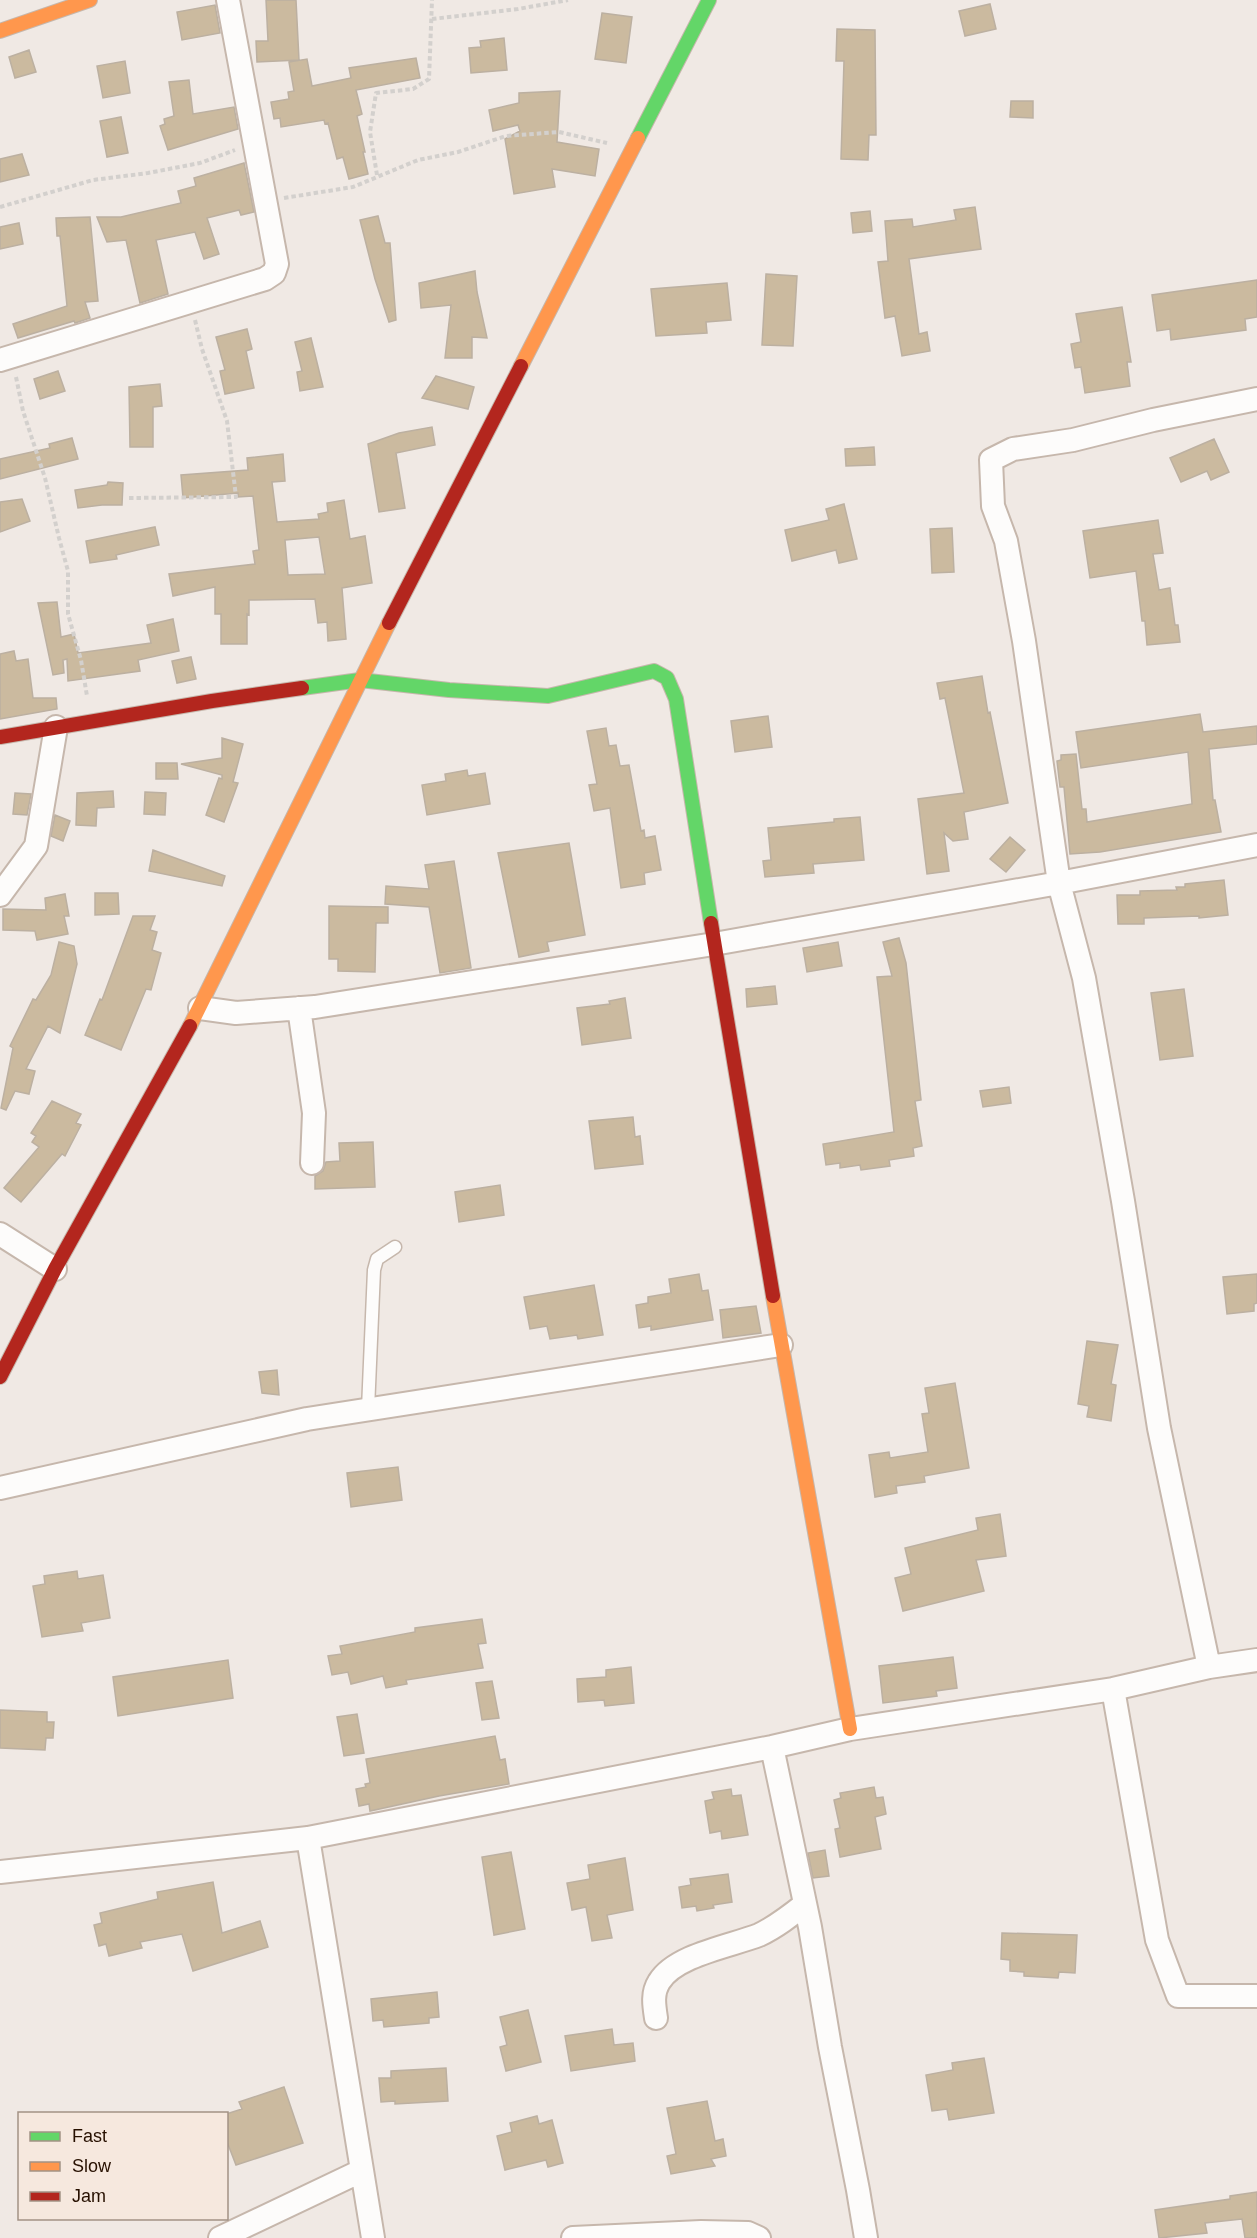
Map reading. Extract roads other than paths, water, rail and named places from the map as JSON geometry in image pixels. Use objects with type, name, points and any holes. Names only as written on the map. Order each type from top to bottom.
[{"type":"street","points":[[0,31],[90,0]]},
{"type":"street","points":[[6,358],[265,279],[274,273],[277,264],[228,0]]},
{"type":"street","points":[[0,1377],[55,1269],[200,1008],[360,680],[709,0]]},
{"type":"street","points":[[1209,1667],[1159,1428],[1084,978],[1059,883],[1024,641],[1005,541],[993,506],[991,460],[1013,449],[1073,440],[1153,420],[1257,399]]},
{"type":"street","points":[[0,737],[212,701],[360,680],[449,690],[548,696],[654,671],[666,678],[676,699],[714,945],[781,1345],[850,1729]]},
{"type":"street","points":[[0,896],[36,846],[56,727]]},
{"type":"street","points":[[200,1008],[236,1013],[299,1008],[714,945],[1257,845]]},
{"type":"street","points":[[299,1008],[314,1113],[312,1163]]},
{"type":"street","points":[[0,1234],[55,1269]]},
{"type":"street","points":[[0,1488],[307,1419],[781,1345]]},
{"type":"street","points":[[0,1872],[308,1838],[772,1747],[850,1729],[1113,1689],[1209,1667],[1257,1660]]},
{"type":"street","points":[[1113,1689],[1156,1940],[1178,1996],[1257,1996]]},
{"type":"street","points":[[772,1747],[805,1904],[866,2238]]},
{"type":"street","points":[[308,1838],[373,2238]]},
{"type":"street","points":[[656,2018],[653,1998],[659,1981],[676,1965],[760,1934],[783,1923],[805,1904]]},
{"type":"street","points":[[220,2238],[361,2171]]},
{"type":"street","points":[[573,2238],[659,2232],[748,2232],[759,2238]]},
{"type":"lane","points":[[368,1409],[374,1270],[377,1259],[395,1247]]}]
